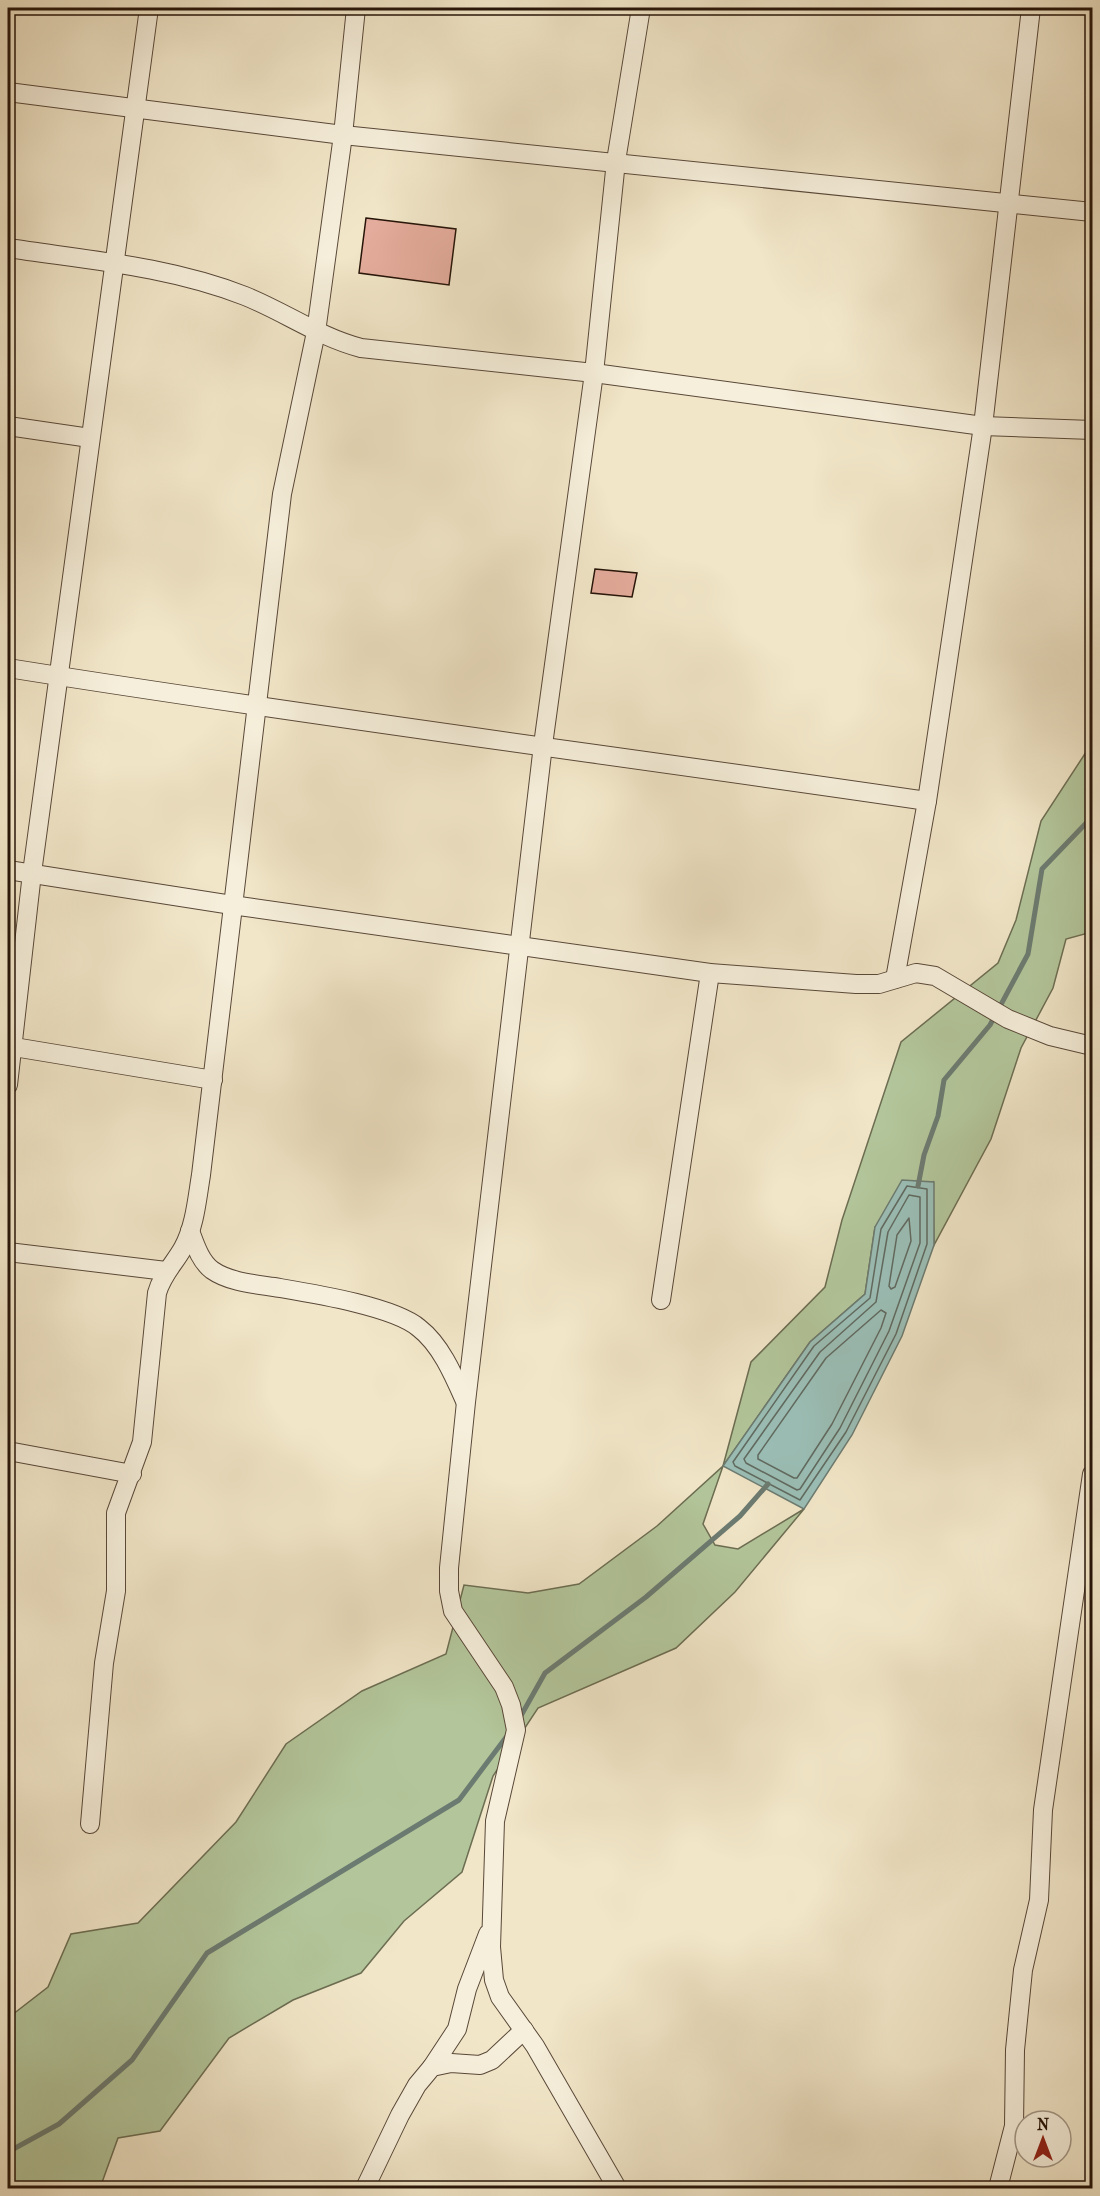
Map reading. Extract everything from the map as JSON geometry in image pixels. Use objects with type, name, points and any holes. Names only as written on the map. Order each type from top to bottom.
[{"type":"street","points":[[8,1085],[10,1046],[32,873],[149,8]]},
{"type":"street","points":[[90,1824],[104,1663],[116,1591],[114,1526],[119,1502],[132,1474],[142,1442],[157,1293],[166,1271],[184,1246],[190,1231],[201,1174],[282,494],[316,332],[343,135],[356,8]]},
{"type":"street","points":[[617,2188],[524,2030],[500,1997],[494,1980],[491,1965],[495,1821],[516,1730],[512,1705],[504,1687],[453,1611],[449,1591],[450,1551],[466,1402],[543,745],[594,373],[616,161],[641,8]]},
{"type":"street","points":[[895,980],[927,801],[983,426],[1006,204],[1031,8]]},
{"type":"street","points":[[8,92],[343,135],[616,161],[1092,212]]},
{"type":"street","points":[[8,248],[116,261],[196,280],[245,296],[333,341],[361,348],[594,373],[983,426],[1092,430]]},
{"type":"street","points":[[8,426],[90,438]]},
{"type":"street","points":[[8,668],[257,707],[543,745],[927,801]]},
{"type":"street","points":[[8,870],[232,905],[710,973],[879,984],[916,972],[935,976],[1008,1019],[1050,1036],[1092,1046]]},
{"type":"street","points":[[662,1300],[710,973]]},
{"type":"street","points":[[10,1046],[213,1080]]},
{"type":"street","points":[[190,1231],[202,1259],[212,1270],[223,1275],[243,1282],[300,1292],[386,1312],[419,1328],[442,1357],[466,1402]]},
{"type":"street","points":[[8,1252],[166,1271]]},
{"type":"street","points":[[8,1451],[132,1474]]},
{"type":"street","points":[[998,2188],[1014,2126],[1015,2050],[1023,1970],[1040,1900],[1043,1810],[1092,1474]]},
{"type":"street","points":[[365,2188],[417,2085],[457,2029],[466,1989],[492,1922]]},
{"type":"street","points":[[432,2067],[451,2063],[480,2065],[492,2060],[524,2030]]},
{"type":"green space","points":[[1092,743],[1092,932],[1066,939],[1053,988],[1021,1048],[991,1139],[934,1245],[933,1182],[875,1227],[865,1294],[810,1342],[723,1466],[751,1362],[825,1287],[842,1220],[901,1042],[998,963],[1016,920],[1041,821]]},
{"type":"green space","points":[[723,1466],[703,1524],[715,1545],[738,1549],[804,1509],[735,1592],[676,1648],[538,1708],[493,1776],[462,1872],[404,1921],[361,1973],[293,2000],[229,2038],[160,2131],[118,2138],[100,2188],[8,2188],[8,2018],[48,1987],[71,1934],[138,1923],[236,1822],[286,1744],[362,1691],[446,1654],[464,1585],[528,1593],[579,1584],[657,1526]]},
{"type":"water","points":[[902,1180],[934,1182],[934,1245],[902,1336],[852,1435],[804,1509],[723,1466],[810,1342],[865,1294],[875,1227]]},
{"type":"building","points":[[366,218],[456,229],[449,285],[359,273]]},
{"type":"building","points":[[595,569],[637,573],[632,597],[591,593]]},
{"type":"waterway","points":[[918,1186],[924,1155],[938,1116],[944,1080],[990,1025],[1028,954],[1042,869],[1092,817]]},
{"type":"waterway","points":[[518,1721],[545,1673],[646,1597],[740,1516],[768,1484]]},
{"type":"waterway","points":[[8,2152],[59,2124],[132,2060],[207,1953],[459,1800],[507,1736]]}]
